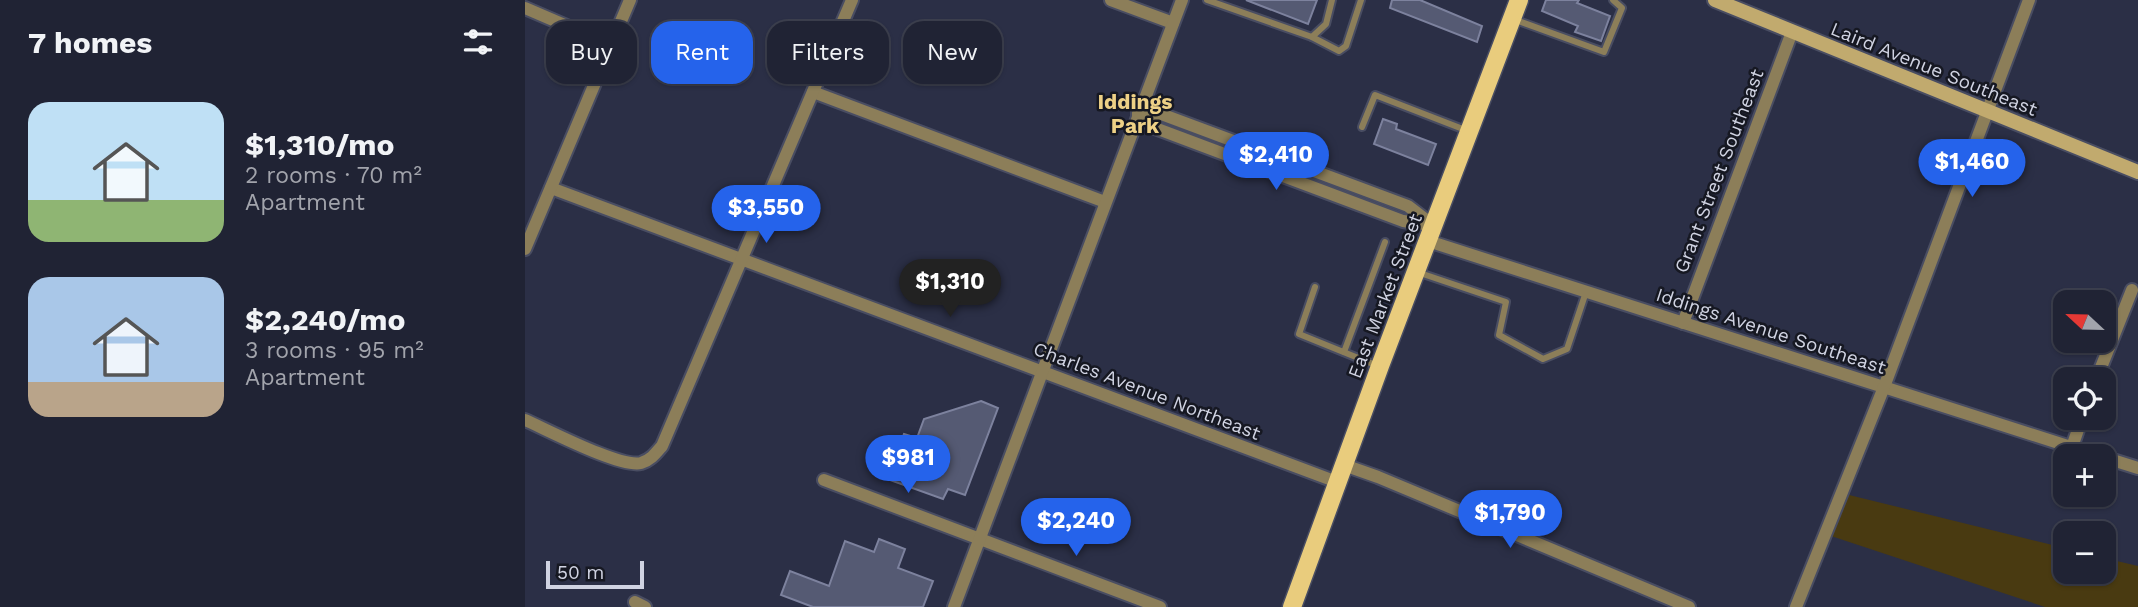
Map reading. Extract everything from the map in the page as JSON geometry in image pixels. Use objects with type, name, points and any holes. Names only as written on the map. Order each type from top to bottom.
[{"type":"main road","name":"East Market Street","points":[[1292,607],[1519,0]]},
{"type":"street","points":[[621,21],[630,0]]},
{"type":"street","points":[[525,420],[614,459],[632,463],[646,461],[662,446],[852,0]]},
{"type":"street","points":[[1111,0],[1173,23]]},
{"type":"street","points":[[954,607],[1182,0]]},
{"type":"street","name":"Laird Avenue Southeast","points":[[1715,0],[2138,172]]},
{"type":"street","points":[[1796,607],[1884,387],[2029,0]]},
{"type":"street","points":[[525,8],[555,21]]},
{"type":"street","name":"Grant Street Southeast","points":[[1683,323],[1792,32]]},
{"type":"street","points":[[525,248],[595,84]]},
{"type":"street","points":[[813,92],[1105,202]]},
{"type":"street","name":"Iddings Avenue Southeast","points":[[1138,114],[1161,114],[1408,206],[1431,233],[1586,292],[2063,444]]},
{"type":"street","name":"Charles Avenue Northeast","points":[[551,188],[1337,482]]},
{"type":"street","points":[[2101,367],[2131,289]]},
{"type":"street","name":"Iddings Avenue Southeast","points":[[2116,461],[2138,468]]},
{"type":"street","points":[[1344,465],[1689,607]]},
{"type":"street","points":[[824,480],[1160,607]]},
{"type":"lane","points":[[1207,0],[1312,37],[1339,51],[1346,46],[1361,0]]},
{"type":"lane","points":[[1312,37],[1326,23],[1332,0]]},
{"type":"lane","points":[[1512,18],[1604,52],[1622,8],[1613,0]]},
{"type":"lane","points":[[1362,128],[1375,95],[1469,132]]},
{"type":"lane","points":[[1344,352],[1385,242]]},
{"type":"lane","points":[[1416,272],[1506,302],[1499,335],[1542,359],[1567,349],[1586,292]]},
{"type":"lane","points":[[1315,287],[1299,334],[1380,366]]},
{"type":"shaded area","points":[[1841,493],[2053,545],[2053,584],[2116,584],[2116,561],[2138,566],[2138,607],[2045,607],[1825,534]]},
{"type":"building","points":[[1246,0],[1317,0],[1308,24]]},
{"type":"building","points":[[1392,0],[1420,0],[1482,26],[1477,42],[1390,8]]},
{"type":"building","points":[[1546,0],[1579,0],[1577,3],[1610,16],[1601,41],[1575,32],[1578,26],[1542,11]]},
{"type":"building","points":[[1383,119],[1397,124],[1396,129],[1436,144],[1428,165],[1374,144]]},
{"type":"building","points":[[981,401],[998,408],[965,495],[948,489],[943,499],[887,479],[904,434],[917,438],[924,419]]},
{"type":"building","points":[[879,539],[905,549],[898,568],[933,581],[923,607],[813,607],[781,595],[790,571],[829,586],[845,541],[874,552]]},
{"type":"district","name":"Iddings Park","points":[[1135,113]]}]
